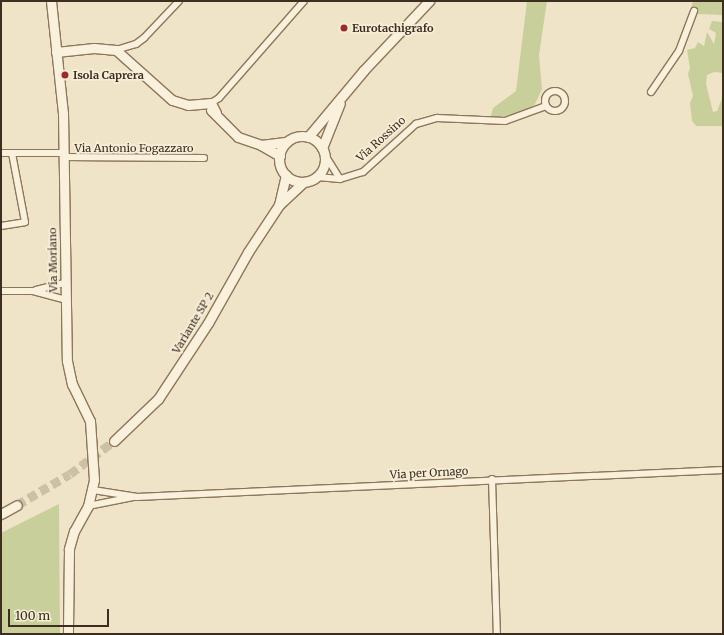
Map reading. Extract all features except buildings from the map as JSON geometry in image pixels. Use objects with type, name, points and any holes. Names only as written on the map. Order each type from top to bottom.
[{"type":"street","name":"Via Moriano","points":[[51,1],[63,113],[67,364],[72,384],[91,424],[93,490],[86,510],[72,537],[68,554],[68,634]]},
{"type":"street","points":[[56,54],[116,50],[136,44],[144,38],[179,1]]},
{"type":"street","points":[[116,50],[172,100],[188,105],[210,103],[219,98],[304,1]]},
{"type":"street","points":[[308,137],[429,1]]},
{"type":"street","points":[[651,92],[679,51],[694,12]]},
{"type":"street","points":[[317,177],[323,169],[324,152],[343,96]]},
{"type":"street","points":[[210,103],[216,114],[234,134],[261,145],[280,156]]},
{"type":"street","name":"Via Rossino","points":[[317,177],[340,179],[363,172],[409,128],[437,118],[505,121],[546,106]]},
{"type":"street","points":[[261,145],[287,142],[296,137],[308,137],[324,152],[340,179]]},
{"type":"street","points":[[287,142],[280,156],[281,166],[286,175],[304,182]]},
{"type":"street","name":"Via Antonio Fogazzaro","points":[[1,153],[204,158]]},
{"type":"street","points":[[1,226],[25,222],[12,153]]},
{"type":"street","name":"Variante SP 2","points":[[279,205],[286,175]]},
{"type":"street","name":"Variante SP 2","points":[[114,441],[149,409],[175,376],[248,252],[279,205],[304,182],[317,177]]},
{"type":"street","points":[[1,291],[33,291],[65,283]]},
{"type":"street","points":[[33,291],[66,300]]},
{"type":"street","name":"Via per Ornago","points":[[86,510],[137,497],[492,479],[723,470]]},
{"type":"street","points":[[492,479],[497,634]]},
{"type":"street","name":"Via per Ornago","points":[[93,490],[137,497]]},
{"type":"street","points":[[1,514],[17,505]]},
{"type":"green space","points":[[527,1],[547,1],[539,55],[542,89],[535,104],[528,111],[496,118],[491,116],[493,108],[516,91]]},
{"type":"green space","points":[[693,1],[723,1],[723,15],[696,14],[691,8]]},
{"type":"green space","points":[[712,21],[723,22],[723,73],[714,72],[707,75],[706,84],[713,112],[717,111],[723,96],[723,126],[696,126],[692,121],[690,103],[693,96],[688,74],[690,68],[687,50],[695,48],[698,42],[704,46],[707,32],[714,44],[716,33],[709,29]]},
{"type":"green space","points":[[59,504],[60,634],[1,634],[1,533]]},
{"type":"tunnel","points":[[17,505],[70,474],[114,441]]},
{"type":"place","name":"Eurotachigrafo","points":[[344,28]]},
{"type":"place","name":"Isola Caprera","points":[[65,75]]}]
